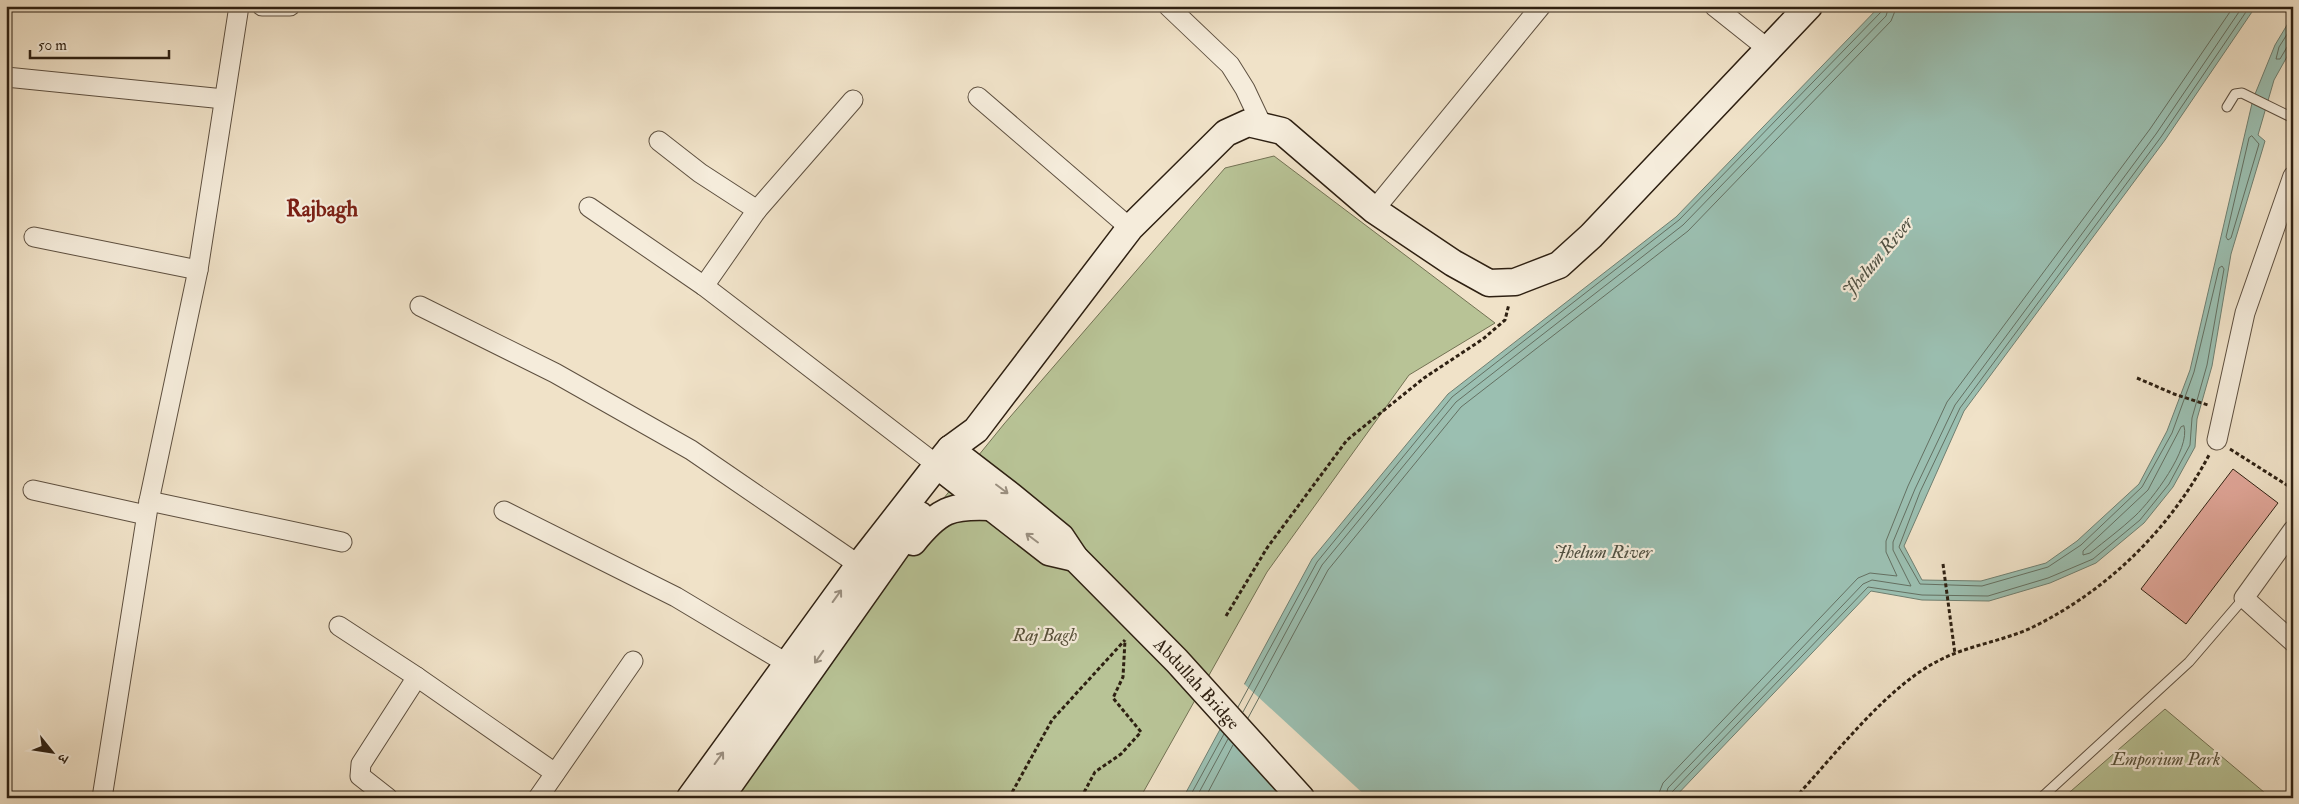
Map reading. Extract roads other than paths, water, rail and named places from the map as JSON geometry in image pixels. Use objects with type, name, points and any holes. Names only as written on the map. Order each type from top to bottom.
[{"type":"main road","points":[[690,798],[859,565],[950,462],[972,448],[976,430],[1130,228],[1226,133],[1248,123],[1282,131],[1374,210],[1453,263],[1489,282],[1515,282],[1559,265],[1591,236],[1809,6]]},
{"type":"main road","points":[[950,462],[991,507],[1050,552],[1083,565]]},
{"type":"main road","points":[[720,798],[843,623],[950,462]]},
{"type":"main road","name":"Abdullah Bridge","points":[[950,462],[1061,537],[1083,565],[1178,660],[1301,798]]},
{"type":"main road","points":[[843,623],[861,608],[924,529],[936,518],[954,507],[991,507]]},
{"type":"street","points":[[102,798],[148,508],[198,270],[240,6]]},
{"type":"street","points":[[262,6],[290,6]]},
{"type":"street","points":[[1168,6],[1230,65],[1245,89],[1262,125]]},
{"type":"street","points":[[1374,210],[1541,6]]},
{"type":"street","points":[[1714,6],[1768,49]]},
{"type":"street","points":[[6,77],[224,99]]},
{"type":"street","points":[[978,97],[1130,228]]},
{"type":"street","points":[[704,286],[757,210],[854,100]]},
{"type":"street","points":[[659,141],[700,173],[757,210]]},
{"type":"street","points":[[2216,440],[2245,313],[2293,176]]},
{"type":"street","points":[[589,207],[704,286],[950,462]]},
{"type":"street","points":[[34,237],[198,270]]},
{"type":"street","points":[[420,306],[555,372],[691,450],[859,565]]},
{"type":"street","points":[[33,490],[342,542]]},
{"type":"street","points":[[504,511],[676,597],[788,664]]},
{"type":"street","points":[[2293,530],[2244,598],[2293,642]]},
{"type":"street","points":[[338,626],[417,677],[555,773]]},
{"type":"street","points":[[538,798],[633,662]]},
{"type":"street","points":[[388,798],[360,776],[360,764],[417,677]]},
{"type":"lane","points":[[2227,107],[2236,94],[2242,93],[2293,118]]},
{"type":"lane","points":[[2042,798],[2189,662],[2244,598]]},
{"type":"water","name":"Jhelum River","points":[[1880,6],[2256,6],[2165,140],[1964,411],[1904,546],[1922,580],[1981,581],[2046,563],[2077,541],[2139,484],[2167,431],[2190,370],[2253,99],[2275,45],[2293,15],[2293,46],[2274,80],[2258,135],[2265,141],[2231,254],[2212,366],[2197,419],[2195,447],[2173,487],[2144,523],[2096,563],[2050,583],[1989,601],[1922,600],[1871,591],[1674,798],[1183,798],[1312,559],[1448,394],[1676,217]]},
{"type":"district","name":"Rajbagh","points":[[322,209]]},
{"type":"park label","name":"Raj Bagh","points":[[1045,635]]},
{"type":"park label","name":"Emporium Park","points":[[2166,759]]}]
